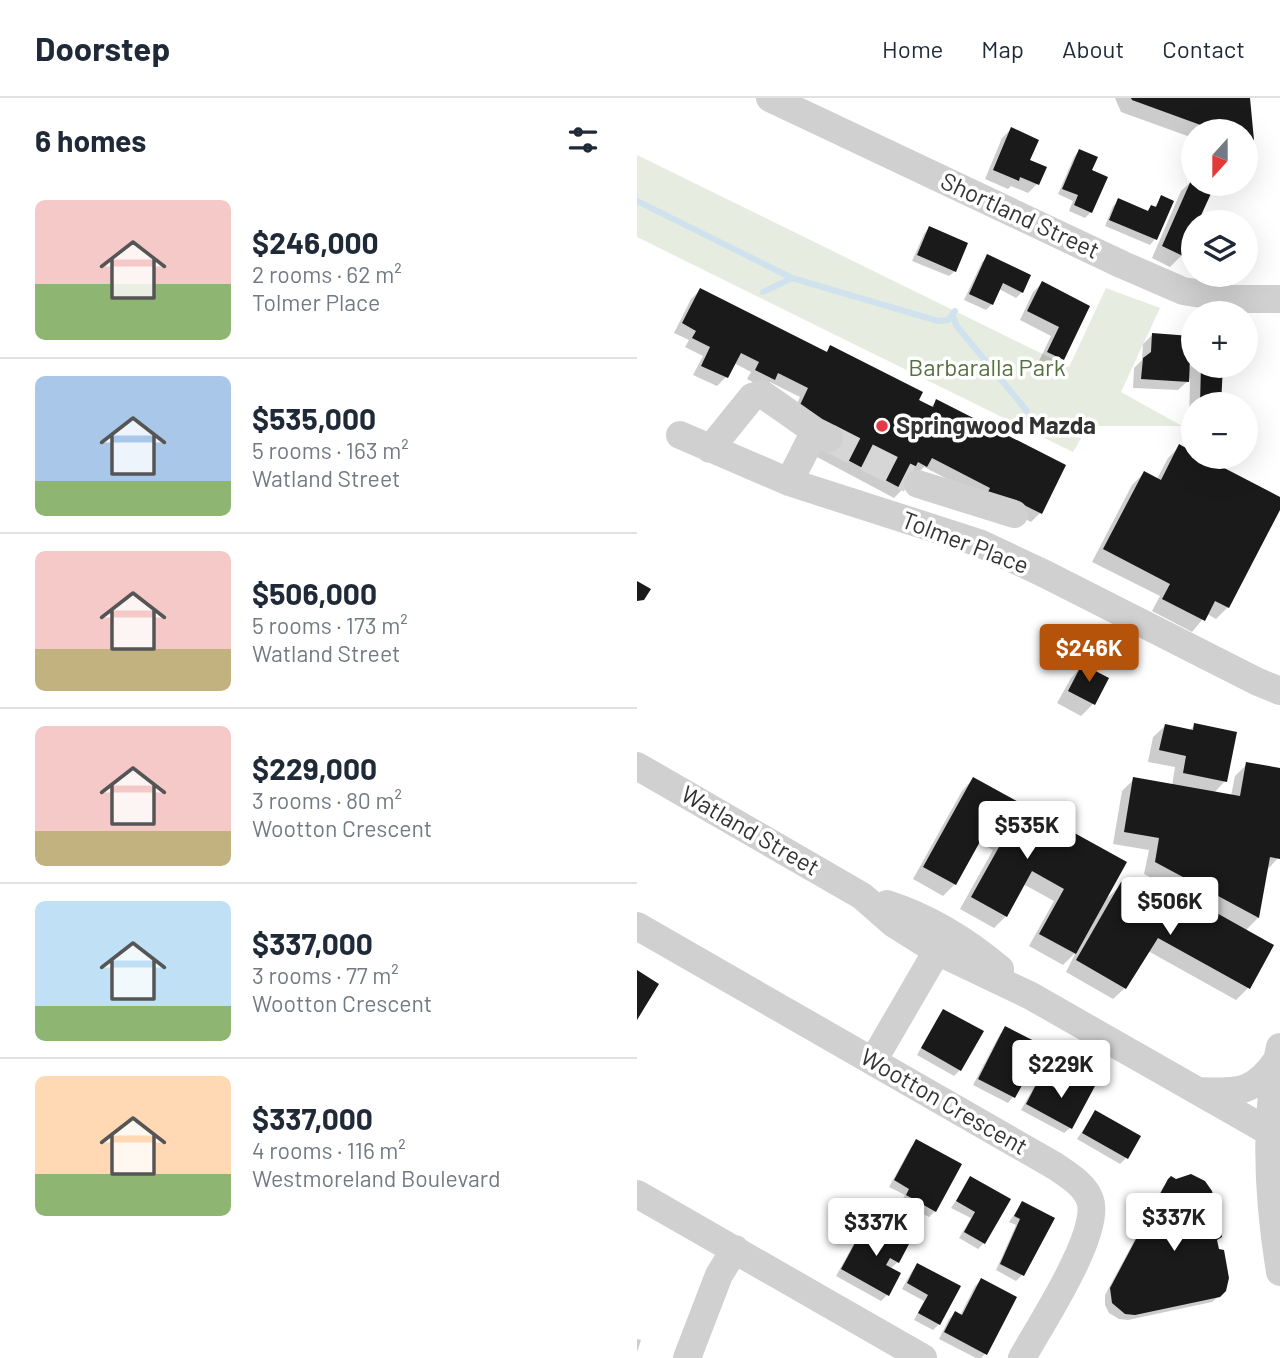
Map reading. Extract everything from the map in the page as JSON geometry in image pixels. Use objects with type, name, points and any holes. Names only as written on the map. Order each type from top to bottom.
[{"type":"street","name":"Shortland Street","points":[[769,98],[1183,291],[1231,299],[1280,299]]},
{"type":"street","points":[[710,449],[753,397],[762,394],[822,434],[789,482]]},
{"type":"street","name":"Tolmer Place","points":[[680,435],[789,482],[979,543],[1280,691]]},
{"type":"street","points":[[921,525],[925,497],[914,482],[1014,514]]},
{"type":"street","name":"Watland Street","points":[[637,766],[863,896],[894,924],[937,951],[1031,996],[1274,1135]]},
{"type":"street","name":"Watland Street","points":[[863,896],[908,910],[978,951],[1031,996]]},
{"type":"street","name":"Wootton Crescent","points":[[637,926],[1055,1166],[1072,1178],[1090,1197],[1092,1222],[1085,1243],[1022,1358]]},
{"type":"street","points":[[873,1061],[937,951]]},
{"type":"street","points":[[1197,1091],[1235,1092],[1267,1074],[1279,1054]]},
{"type":"street","points":[[1279,1054],[1271,1188],[1280,1272]]},
{"type":"street","points":[[637,1194],[921,1357]]},
{"type":"street","points":[[687,1358],[719,1275],[735,1249]]},
{"type":"green space","name":"Barbaralla Park","points":[[637,155],[1069,367],[1106,288],[1160,308],[1121,392],[1181,426],[1088,426],[1073,452],[637,237]]},
{"type":"building","points":[[1131,98],[1250,98],[1252,119],[1184,119]]},
{"type":"building","points":[[1011,127],[1039,140],[1030,160],[1047,167],[1039,185],[1020,177],[1019,181],[993,170]]},
{"type":"building","points":[[1079,149],[1098,157],[1092,170],[1108,177],[1092,213],[1074,205],[1078,195],[1062,189]]},
{"type":"building","points":[[1161,195],[1174,201],[1157,240],[1109,220],[1118,198],[1148,211],[1151,205],[1156,207]]},
{"type":"building","points":[[1184,196],[1210,196],[1203,210],[1181,210],[1181,255],[1162,246]]},
{"type":"building","points":[[929,226],[968,243],[956,272],[917,255]]},
{"type":"building","points":[[987,254],[1031,275],[1023,293],[1003,283],[993,305],[969,294]]},
{"type":"building","points":[[1042,281],[1090,306],[1064,360],[1047,352],[1059,327],[1027,311]]},
{"type":"building","points":[[700,288],[827,352],[830,345],[923,392],[919,400],[933,407],[936,399],[1066,465],[1042,514],[1012,499],[986,496],[990,488],[932,458],[927,467],[918,462],[904,490],[825,448],[799,407],[808,388],[778,373],[775,380],[755,370],[759,362],[741,353],[728,378],[701,366],[710,347],[692,338],[696,331],[682,323]]},
{"type":"building","points":[[1152,333],[1181,335],[1181,378],[1189,378],[1189,382],[1141,379],[1143,358],[1151,352]]},
{"type":"building","points":[[1201,378],[1222,378],[1222,392],[1200,392]]},
{"type":"building","points":[[1179,444],[1181,469],[1226,469],[1280,497],[1280,510],[1229,608],[1215,601],[1205,621],[1162,599],[1170,584],[1103,549],[1144,471],[1161,480]]},
{"type":"building","points":[[637,581],[651,589],[644,600],[637,601]]},
{"type":"building","points":[[1082,664],[1109,678],[1095,705],[1068,691]]},
{"type":"building","points":[[1194,723],[1237,732],[1227,782],[1183,773],[1186,756],[1159,750],[1165,724],[1193,730]]},
{"type":"building","points":[[1246,762],[1280,768],[1280,859],[1270,857],[1259,918],[1155,862],[1159,838],[1124,832],[1133,777],[1240,796]]},
{"type":"building","points":[[973,777],[1127,862],[1076,954],[1039,934],[1064,889],[1032,871],[1007,917],[971,897],[1004,838],[987,829],[956,885],[923,867]]},
{"type":"building","points":[[1121,882],[1149,897],[1156,883],[1179,896],[1181,893],[1274,945],[1250,989],[1158,938],[1126,989],[1076,960]]},
{"type":"building","points":[[637,970],[659,984],[637,1020]]},
{"type":"building","points":[[943,1009],[984,1031],[961,1071],[921,1048]]},
{"type":"building","points":[[1005,1026],[1048,1048],[1039,1067],[1023,1059],[1015,1072],[1026,1078],[1015,1098],[978,1079]]},
{"type":"building","points":[[1077,1077],[1095,1086],[1072,1129],[1026,1104],[1039,1079],[1059,1090],[1063,1081],[1072,1086]]},
{"type":"building","points":[[1095,1110],[1141,1136],[1128,1159],[1082,1133]]},
{"type":"building","points":[[916,1139],[962,1164],[936,1212],[906,1195],[909,1189],[894,1180]]},
{"type":"building","points":[[1191,1174],[1205,1181],[1212,1191],[1222,1237],[1217,1240],[1219,1249],[1224,1250],[1229,1278],[1226,1291],[1220,1297],[1135,1315],[1125,1314],[1112,1303],[1110,1288],[1168,1179],[1171,1176],[1176,1179]]},
{"type":"building","points":[[970,1176],[1011,1199],[985,1244],[964,1232],[975,1212],[956,1201]]},
{"type":"building","points":[[1022,1201],[1055,1218],[1024,1276],[1000,1264],[1020,1219],[1014,1216]]},
{"type":"building","points":[[867,1221],[909,1244],[899,1263],[890,1258],[886,1265],[901,1273],[889,1296],[841,1269]]},
{"type":"building","points":[[917,1263],[961,1286],[940,1325],[918,1313],[928,1295],[907,1283]]},
{"type":"building","points":[[981,1278],[1017,1297],[987,1355],[944,1332],[955,1311],[962,1315]]},
{"type":"waterway","points":[[637,201],[792,278],[938,321],[948,320],[955,311]]},
{"type":"waterway","points":[[763,292],[792,278]]},
{"type":"waterway","points":[[953,316],[956,325],[1027,411]]},
{"type":"tunnel","points":[[829,438],[910,479]]},
{"type":"place","name":"Springwood Mazda","points":[[882,426]]}]
